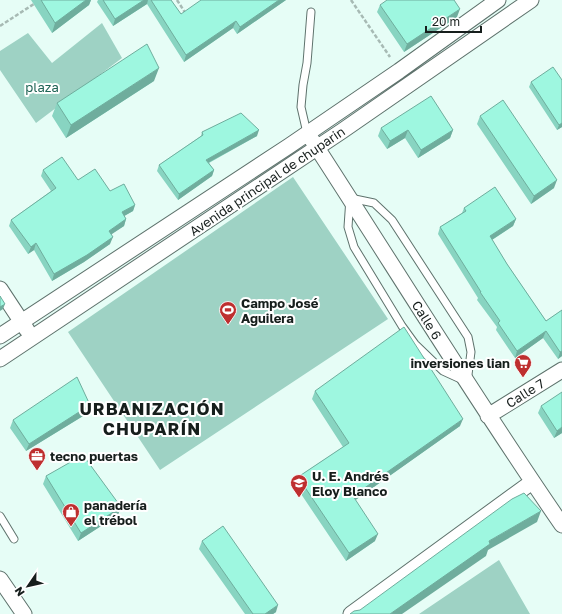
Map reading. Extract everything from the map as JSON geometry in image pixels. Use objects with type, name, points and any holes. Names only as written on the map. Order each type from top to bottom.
[{"type":"street","name":"Avenida principal de chuparin","points":[[0,336],[399,71],[498,0]]},
{"type":"street","name":"Avenida principal de chuparin","points":[[0,359],[317,148],[531,0]]},
{"type":"street","name":"Calle 6","points":[[307,133],[350,198],[488,416],[562,525]]},
{"type":"street","points":[[0,289],[32,337]]},
{"type":"street","name":"Calle 7","points":[[488,416],[562,370]]},
{"type":"street","points":[[351,614],[532,482]]},
{"type":"street","points":[[0,579],[24,614]]},
{"type":"lane","points":[[307,133],[301,107],[307,64],[311,12]]},
{"type":"lane","points":[[350,198],[374,203],[392,220],[464,330],[468,337],[470,352],[467,382],[443,371],[415,344],[402,326],[354,247],[348,227],[350,198]]},
{"type":"lane","points":[[0,516],[14,539]]},
{"type":"path","points":[[0,26],[40,0]]},
{"type":"path","points":[[177,0],[190,19]]},
{"type":"path","points":[[351,0],[399,71]]},
{"type":"green space","name":"plaza","points":[[102,23],[122,58],[36,123],[0,70],[0,51],[28,33],[52,63]]},
{"type":"green space","name":"Campo José Aguilera","points":[[293,177],[388,319],[160,470],[68,332]]},
{"type":"green space","points":[[499,560],[530,614],[419,614]]},
{"type":"building","points":[[41,0],[86,0],[55,23]]},
{"type":"building","points":[[103,0],[144,0],[115,19]]},
{"type":"building","points":[[151,0],[171,0],[181,14],[201,0],[279,0],[240,27],[236,21],[186,55]]},
{"type":"building","points":[[387,0],[454,0],[460,9],[407,44],[380,5]]},
{"type":"building","points":[[147,44],[159,68],[71,125],[57,103]]},
{"type":"building","points":[[553,67],[562,80],[562,123],[559,125],[531,82]]},
{"type":"building","points":[[431,96],[453,130],[421,150],[408,130],[390,141],[381,128]]},
{"type":"building","points":[[503,100],[557,180],[534,196],[480,116]]},
{"type":"building","points":[[241,113],[259,130],[206,160],[214,170],[179,194],[159,165],[203,135],[202,132]]},
{"type":"building","points":[[62,157],[78,180],[95,169],[110,191],[124,184],[135,205],[122,212],[126,219],[109,231],[113,237],[87,255],[54,274],[36,243],[31,247],[11,220],[56,188],[43,170]]},
{"type":"building","points":[[495,187],[516,219],[490,236],[507,264],[546,321],[562,310],[562,351],[560,352],[546,331],[517,351],[498,323],[500,321],[480,292],[440,227],[466,211],[464,208]]},
{"type":"building","points":[[0,296],[5,304],[0,307]]},
{"type":"building","points":[[404,327],[463,419],[353,496],[378,534],[349,553],[298,477],[349,443],[315,391]]},
{"type":"building","points":[[77,377],[90,405],[29,444],[13,420]]},
{"type":"building","points":[[562,392],[562,427],[557,431],[541,406]]},
{"type":"building","points":[[83,455],[121,507],[81,533],[46,476]]},
{"type":"building","points":[[524,493],[541,511],[489,541],[490,544],[390,614],[350,614],[354,611],[360,610],[512,499]]},
{"type":"building","points":[[223,526],[278,605],[265,614],[253,614],[202,541]]},
{"type":"place","name":"Campo José Aguilera","points":[[228,325]]},
{"type":"place","name":"inversiones lian","points":[[523,378]]},
{"type":"place","name":"tecno puertas","points":[[37,471]]},
{"type":"place","name":"U. E. Andrés Eloy Blanco","points":[[299,498]]},
{"type":"place","name":"panadería el trébol","points":[[71,527]]},
{"type":"district","name":"URBANIZACIÓN CHUPARÍN","points":[[152,418]]}]
